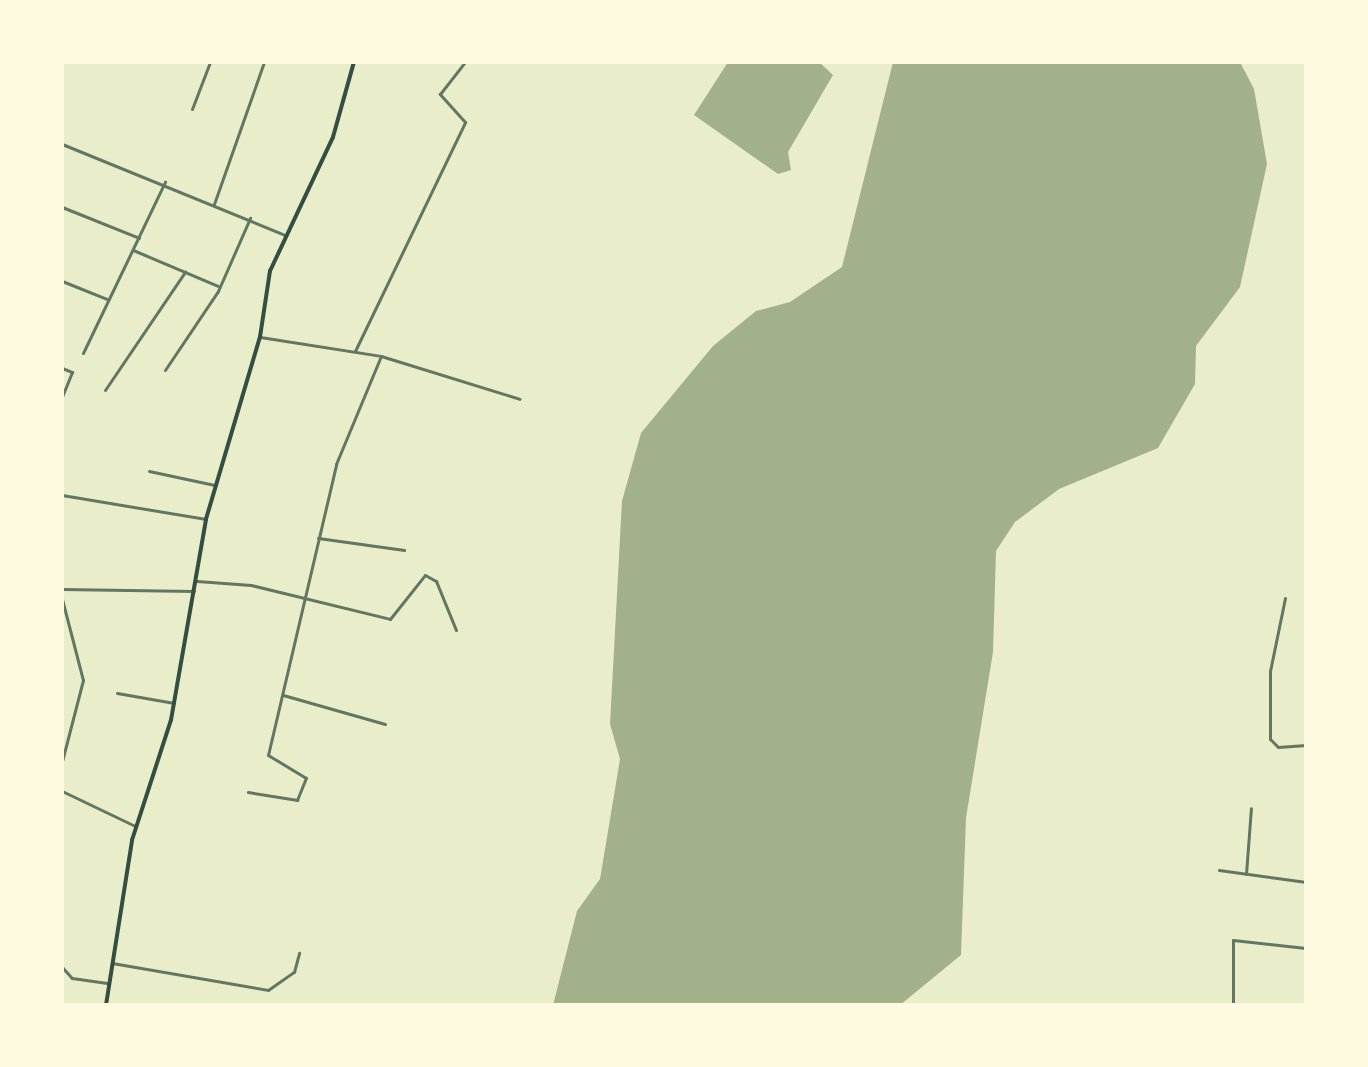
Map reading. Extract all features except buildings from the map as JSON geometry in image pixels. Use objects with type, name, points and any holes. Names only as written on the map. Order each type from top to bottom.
[{"type":"main road","points":[[106,1005],[135,826],[174,703],[206,519],[260,337],[270,271],[338,126],[354,62]]},
{"type":"street","points":[[192,109],[210,62]]},
{"type":"street","points":[[214,204],[264,62]]},
{"type":"street","points":[[355,351],[465,122],[440,94],[465,62]]},
{"type":"street","points":[[62,144],[165,182],[285,235]]},
{"type":"street","points":[[83,353],[165,182]]},
{"type":"street","points":[[62,207],[139,238]]},
{"type":"street","points":[[165,370],[218,286],[250,218]]},
{"type":"street","points":[[133,250],[218,286]]},
{"type":"street","points":[[105,390],[185,272]]},
{"type":"street","points":[[62,281],[107,299]]},
{"type":"street","points":[[260,337],[381,356],[520,399]]},
{"type":"street","points":[[248,792],[301,796],[306,774],[268,759],[307,604],[318,538],[336,464],[381,356]]},
{"type":"street","points":[[62,368],[72,372],[62,397]]},
{"type":"street","points":[[149,471],[215,485]]},
{"type":"street","points":[[62,495],[206,519]]},
{"type":"street","points":[[318,538],[404,550]]},
{"type":"street","points":[[197,581],[251,585],[307,604],[390,619],[425,575],[436,581],[456,630]]},
{"type":"street","points":[[62,589],[195,591]]},
{"type":"street","points":[[1285,598],[1270,671],[1270,739],[1278,747],[1306,745]]},
{"type":"street","points":[[62,599],[83,680],[62,761]]},
{"type":"street","points":[[117,693],[174,703]]},
{"type":"street","points":[[283,695],[385,724]]},
{"type":"street","points":[[62,791],[135,826]]},
{"type":"street","points":[[1246,874],[1251,808]]},
{"type":"street","points":[[1219,870],[1306,882]]},
{"type":"street","points":[[1233,1005],[1229,946],[1236,939],[1306,948]]},
{"type":"street","points":[[112,963],[268,990],[294,972],[299,953]]},
{"type":"street","points":[[62,967],[72,978],[109,983]]},
{"type":"shaded area","points":[[728,62],[819,62],[833,75],[788,152],[791,170],[778,174],[694,115]]},
{"type":"shaded area","points":[[893,62],[1240,62],[1254,89],[1267,164],[1240,287],[1196,346],[1195,384],[1158,448],[1059,489],[1015,522],[996,551],[993,652],[966,818],[961,955],[900,1005],[553,1005],[577,911],[600,879],[620,759],[610,724],[622,501],[641,433],[713,346],[756,311],[790,302],[842,267]]}]
